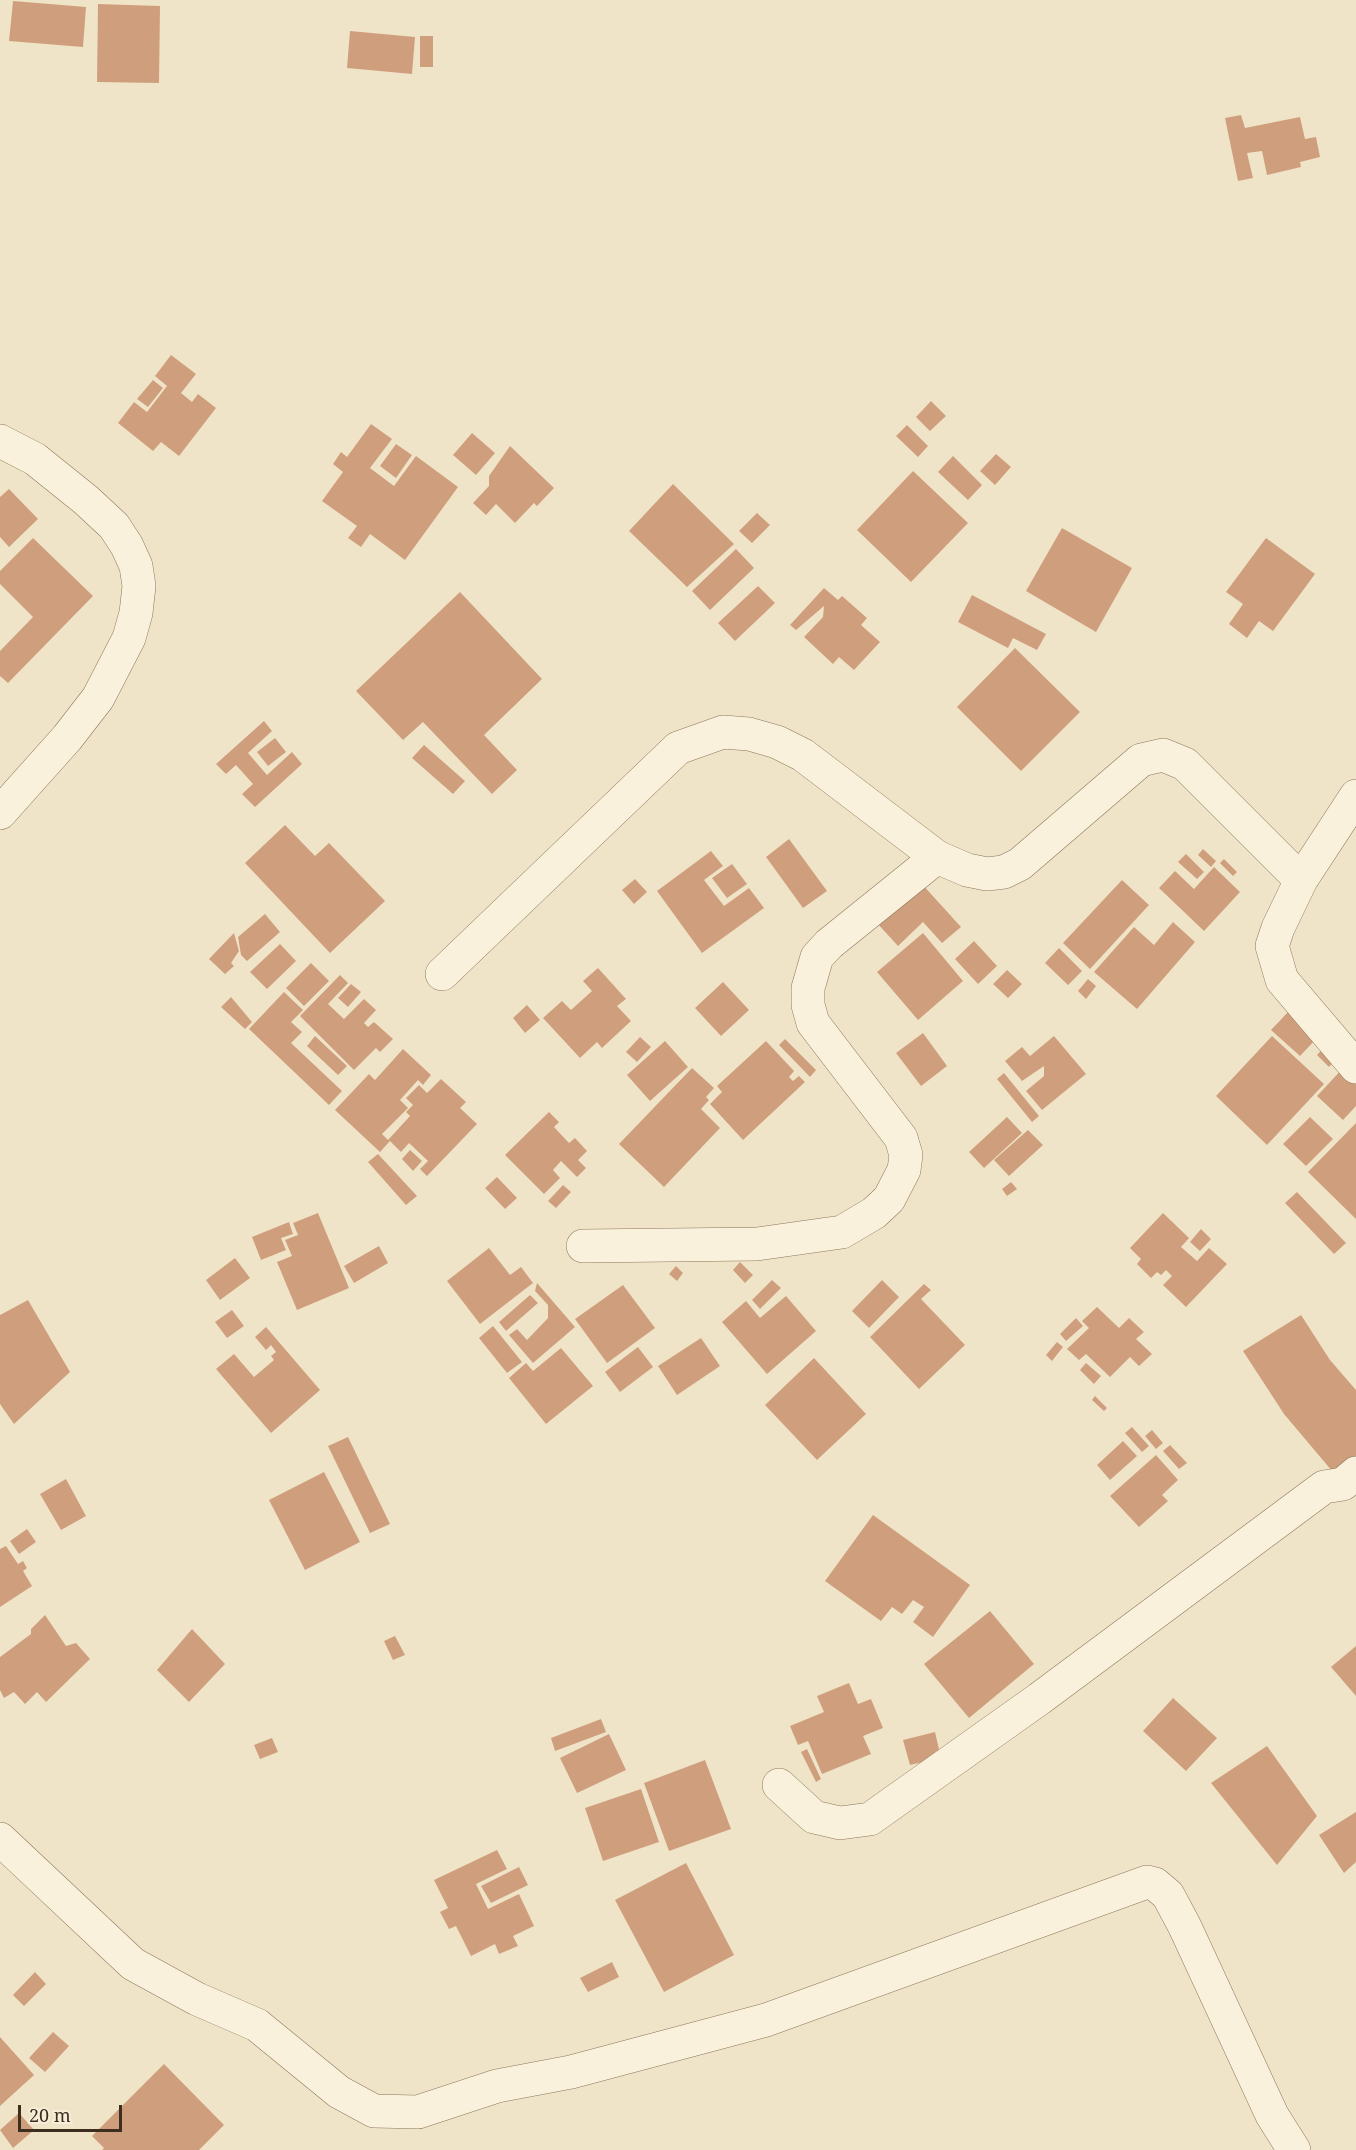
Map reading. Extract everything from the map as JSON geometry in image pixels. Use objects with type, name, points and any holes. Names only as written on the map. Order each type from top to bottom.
[{"type":"street","points":[[0,441],[35,459],[114,526],[136,566],[139,586],[136,613],[129,638],[98,698],[67,738],[0,813]]},
{"type":"street","points":[[442,974],[678,748],[723,732],[749,734],[777,742],[803,755],[937,857],[967,870],[987,874],[1004,872],[1032,854],[1141,760],[1163,755],[1185,764],[1301,880]]},
{"type":"street","points":[[1356,796],[1301,880],[1272,946],[1282,980],[1294,998],[1356,1067]]},
{"type":"street","points":[[583,1246],[757,1244],[842,1232],[874,1213],[889,1199],[904,1170],[906,1155],[902,1138],[813,1023],[808,1005],[808,988],[817,957],[829,944],[937,857]]},
{"type":"street","points":[[779,1785],[814,1817],[840,1823],[870,1819],[1048,1692],[1324,1487],[1343,1484],[1356,1473]]},
{"type":"street","points":[[0,1839],[133,1964],[197,1999],[257,2025],[339,2092],[374,2110],[418,2112],[497,2086],[571,2072],[766,2020],[1147,1882],[1155,1884],[1168,1896],[1185,1927],[1272,2115],[1294,2150]]},
{"type":"building","points":[[13,1],[86,7],[83,47],[9,41]]},
{"type":"building","points":[[98,4],[160,6],[159,83],[97,82]]},
{"type":"building","points":[[350,31],[415,37],[412,74],[347,68]]},
{"type":"building","points":[[420,36],[433,36],[433,67],[420,67]]},
{"type":"building","points":[[1241,115],[1245,128],[1300,117],[1305,139],[1316,137],[1320,157],[1300,162],[1301,167],[1267,175],[1262,151],[1247,153],[1253,178],[1238,181],[1225,118]]},
{"type":"building","points":[[171,355],[196,374],[181,393],[192,402],[198,394],[216,408],[179,456],[161,442],[153,451],[118,423],[134,402],[147,412],[167,386],[155,376]]},
{"type":"building","points":[[153,380],[163,388],[148,407],[137,399]]},
{"type":"building","points":[[931,401],[946,416],[930,431],[916,417]]},
{"type":"building","points":[[371,424],[392,439],[370,468],[394,486],[416,456],[458,487],[405,560],[370,534],[361,547],[348,538],[357,526],[322,501],[343,472],[333,464],[341,452],[347,457]]},
{"type":"building","points":[[907,425],[928,446],[918,457],[896,436]]},
{"type":"building","points":[[472,433],[495,453],[476,475],[453,455]]},
{"type":"building","points":[[396,444],[412,455],[396,478],[380,466]]},
{"type":"building","points":[[510,446],[554,488],[537,506],[534,503],[515,523],[496,504],[486,515],[473,503],[489,486],[489,476]]},
{"type":"building","points":[[996,454],[1011,467],[995,485],[980,471]]},
{"type":"building","points":[[953,456],[982,485],[968,500],[938,472]]},
{"type":"building","points":[[913,471],[968,523],[911,582],[857,530]]},
{"type":"building","points":[[673,484],[734,544],[687,587],[629,531]]},
{"type":"building","points":[[9,489],[38,519],[9,547],[0,537],[0,497]]},
{"type":"building","points":[[757,513],[770,525],[752,543],[739,531]]},
{"type":"building","points":[[1062,528],[1132,568],[1096,632],[1026,591]]},
{"type":"building","points":[[33,538],[93,596],[8,683],[0,676],[0,651],[33,617],[0,584],[0,571]]},
{"type":"building","points":[[1266,538],[1315,574],[1273,631],[1259,621],[1247,638],[1229,624],[1243,604],[1226,592]]},
{"type":"building","points":[[736,549],[754,568],[710,610],[692,591]]},
{"type":"building","points":[[758,586],[775,603],[735,641],[718,623]]},
{"type":"building","points":[[824,588],[838,600],[842,596],[867,618],[861,625],[880,642],[854,670],[839,657],[833,664],[804,637],[823,617],[824,606],[796,630],[790,625]]},
{"type":"building","points":[[460,592],[542,679],[484,735],[517,770],[492,794],[423,722],[403,740],[356,691]]},
{"type":"building","points":[[972,595],[1046,634],[1037,650],[1013,638],[1008,648],[958,622]]},
{"type":"building","points":[[1015,648],[1080,712],[1021,771],[957,707]]},
{"type":"building","points":[[264,721],[272,731],[248,753],[267,775],[292,752],[302,764],[255,807],[242,794],[253,784],[236,765],[226,774],[216,764]]},
{"type":"building","points":[[275,738],[286,752],[268,766],[257,752]]},
{"type":"building","points":[[424,745],[465,781],[453,794],[412,758]]},
{"type":"building","points":[[285,825],[315,856],[329,843],[385,901],[330,953],[245,863]]},
{"type":"building","points":[[789,839],[827,891],[803,908],[766,857]]},
{"type":"building","points":[[1203,849],[1216,861],[1211,867],[1198,855]]},
{"type":"building","points":[[711,851],[723,866],[704,880],[724,906],[749,888],[764,908],[702,953],[657,891]]},
{"type":"building","points":[[1186,854],[1204,872],[1197,879],[1178,862]]},
{"type":"building","points":[[1224,859],[1237,872],[1233,876],[1220,863]]},
{"type":"building","points":[[732,864],[747,884],[727,898],[712,878]]},
{"type":"building","points":[[1214,867],[1240,892],[1204,931],[1159,888],[1175,871],[1194,889]]},
{"type":"building","points":[[635,879],[647,892],[634,904],[622,890]]},
{"type":"building","points":[[1122,880],[1149,905],[1090,969],[1063,943]]},
{"type":"building","points":[[921,883],[961,927],[942,943],[923,922],[898,946],[877,923]]},
{"type":"building","points":[[265,914],[280,932],[247,961],[241,955],[238,937]]},
{"type":"building","points":[[1173,922],[1195,942],[1137,1009],[1094,972],[1134,927],[1154,945]]},
{"type":"building","points":[[234,933],[239,951],[231,963],[234,966],[225,974],[209,959]]},
{"type":"building","points":[[923,933],[963,981],[918,1020],[877,972]]},
{"type":"building","points":[[974,941],[997,966],[978,984],[955,959]]},
{"type":"building","points":[[280,944],[296,961],[267,989],[250,972]]},
{"type":"building","points":[[1059,948],[1082,971],[1068,985],[1045,963]]},
{"type":"building","points":[[311,963],[329,981],[304,1006],[286,988]]},
{"type":"building","points":[[598,968],[626,999],[617,1006],[631,1021],[602,1048],[597,1042],[580,1058],[543,1018],[562,1001],[571,1010],[592,991],[583,981]]},
{"type":"building","points":[[1007,970],[1022,984],[1008,998],[993,984]]},
{"type":"building","points":[[340,975],[348,983],[328,1004],[344,1019],[364,999],[376,1010],[364,1023],[368,1027],[374,1022],[393,1039],[380,1052],[376,1048],[354,1070],[300,1016]]},
{"type":"building","points":[[1088,979],[1096,986],[1086,999],[1078,991]]},
{"type":"building","points":[[723,982],[749,1010],[721,1036],[695,1008]]},
{"type":"building","points":[[351,984],[361,992],[348,1007],[338,998]]},
{"type":"building","points":[[284,992],[303,1010],[291,1022],[302,1032],[291,1043],[342,1091],[329,1105],[249,1029]]},
{"type":"building","points":[[231,997],[252,1022],[245,1029],[221,1007]]},
{"type":"building","points":[[527,1005],[540,1020],[525,1033],[513,1018]]},
{"type":"building","points":[[1289,1011],[1317,1038],[1300,1056],[1271,1030]]},
{"type":"building","points":[[923,1033],[947,1066],[921,1086],[896,1053]]},
{"type":"building","points":[[315,1036],[347,1066],[338,1075],[307,1046]]},
{"type":"building","points":[[1054,1036],[1086,1074],[1042,1110],[1026,1091],[1044,1076],[1044,1066],[1022,1081],[1005,1061],[1022,1047],[1030,1056]]},
{"type":"building","points":[[1272,1036],[1324,1084],[1267,1145],[1216,1096]]},
{"type":"building","points":[[640,1037],[651,1047],[637,1062],[626,1052]]},
{"type":"building","points":[[785,1039],[816,1070],[810,1077],[779,1045]]},
{"type":"building","points":[[665,1041],[688,1067],[650,1101],[627,1075]]},
{"type":"building","points":[[766,1041],[794,1071],[789,1077],[793,1081],[799,1076],[805,1082],[743,1140],[710,1104],[722,1092],[717,1086]]},
{"type":"building","points":[[1329,1042],[1341,1054],[1329,1067],[1317,1055]]},
{"type":"building","points":[[403,1049],[431,1075],[423,1085],[418,1080],[400,1100],[408,1108],[382,1134],[388,1140],[410,1116],[406,1112],[413,1105],[406,1098],[419,1085],[427,1093],[441,1079],[466,1102],[460,1108],[477,1124],[427,1176],[420,1169],[428,1161],[409,1143],[401,1152],[390,1141],[380,1152],[335,1110],[369,1074],[375,1080]]},
{"type":"building","points":[[1346,1065],[1356,1074],[1356,1106],[1343,1120],[1317,1096]]},
{"type":"building","points":[[692,1068],[714,1088],[706,1097],[709,1100],[701,1109],[720,1128],[664,1187],[619,1144]]},
{"type":"building","points":[[1004,1073],[1039,1116],[1032,1122],[997,1079]]},
{"type":"building","points":[[549,1112],[559,1122],[554,1127],[569,1143],[575,1138],[587,1151],[578,1160],[586,1168],[577,1177],[561,1161],[553,1170],[560,1178],[544,1194],[505,1155]]},
{"type":"building","points":[[1007,1117],[1022,1133],[984,1168],[969,1152]]},
{"type":"building","points":[[1310,1117],[1333,1139],[1306,1166],[1283,1144]]},
{"type":"building","points":[[1356,1123],[1356,1219],[1308,1172]]},
{"type":"building","points":[[1028,1130],[1043,1145],[1009,1176],[994,1160]]},
{"type":"building","points":[[410,1150],[422,1161],[413,1171],[402,1159]]},
{"type":"building","points":[[378,1154],[417,1196],[406,1205],[368,1162]]},
{"type":"building","points":[[497,1177],[517,1198],[505,1209],[485,1188]]},
{"type":"building","points":[[1011,1182],[1017,1189],[1007,1196],[1002,1189]]},
{"type":"building","points":[[563,1185],[571,1192],[556,1208],[548,1201]]},
{"type":"building","points":[[1297,1192],[1346,1243],[1334,1254],[1285,1203]]},
{"type":"building","points":[[318,1213],[349,1288],[297,1310],[277,1262],[292,1256],[285,1240],[298,1235],[293,1223]]},
{"type":"building","points":[[1163,1213],[1189,1238],[1181,1247],[1197,1261],[1209,1248],[1227,1264],[1186,1307],[1163,1285],[1172,1276],[1166,1270],[1161,1275],[1157,1272],[1151,1278],[1137,1264],[1141,1259],[1130,1248]]},
{"type":"building","points":[[289,1222],[293,1234],[281,1238],[286,1250],[261,1260],[252,1237]]},
{"type":"building","points":[[1201,1229],[1211,1239],[1200,1251],[1190,1242]]},
{"type":"building","points":[[379,1246],[388,1263],[354,1283],[344,1266]]},
{"type":"building","points":[[489,1248],[510,1275],[521,1267],[533,1283],[480,1324],[447,1281]]},
{"type":"building","points":[[235,1258],[250,1278],[220,1300],[206,1280]]},
{"type":"building","points":[[740,1262],[753,1275],[745,1283],[733,1270]]},
{"type":"building","points":[[676,1266],[683,1273],[677,1281],[669,1274]]},
{"type":"building","points":[[772,1280],[781,1288],[760,1309],[752,1300]]},
{"type":"building","points":[[882,1280],[899,1297],[869,1328],[852,1311]]},
{"type":"building","points":[[537,1283],[575,1327],[533,1363],[509,1335],[517,1329],[527,1340],[548,1318],[548,1305],[535,1291]]},
{"type":"building","points":[[924,1284],[931,1290],[921,1299],[965,1345],[919,1389],[870,1337]]},
{"type":"building","points":[[623,1285],[655,1328],[607,1363],[575,1319]]},
{"type":"building","points":[[530,1295],[538,1303],[506,1331],[499,1322]]},
{"type":"building","points":[[786,1296],[816,1331],[767,1374],[722,1322],[746,1301],[760,1318]]},
{"type":"building","points":[[28,1300],[70,1372],[14,1424],[0,1404],[0,1315]]},
{"type":"building","points":[[1097,1307],[1119,1328],[1129,1318],[1144,1332],[1136,1339],[1152,1354],[1139,1366],[1130,1357],[1110,1377],[1086,1354],[1079,1360],[1067,1349],[1089,1328],[1082,1321]]},
{"type":"building","points":[[232,1310],[244,1326],[227,1338],[215,1322]]},
{"type":"building","points":[[1301,1315],[1330,1360],[1356,1390],[1356,1473],[1343,1484],[1284,1414],[1243,1351]]},
{"type":"building","points":[[1076,1318],[1083,1326],[1066,1341],[1060,1334]]},
{"type":"building","points":[[493,1326],[522,1362],[507,1373],[479,1338]]},
{"type":"building","points":[[266,1327],[320,1390],[271,1433],[216,1369],[234,1354],[254,1377],[274,1360],[271,1356],[276,1352],[271,1345],[266,1350],[255,1337]]},
{"type":"building","points":[[701,1338],[720,1366],[677,1395],[658,1366]]},
{"type":"building","points":[[1057,1342],[1063,1347],[1052,1361],[1046,1355]]},
{"type":"building","points":[[638,1347],[653,1367],[620,1392],[605,1372]]},
{"type":"building","points":[[561,1348],[593,1386],[546,1424],[509,1378],[526,1363],[533,1371]]},
{"type":"building","points":[[814,1358],[866,1414],[817,1460],[765,1405]]},
{"type":"building","points":[[1086,1363],[1101,1376],[1094,1384],[1080,1370]]},
{"type":"building","points":[[1095,1396],[1107,1408],[1104,1411],[1092,1400]]},
{"type":"building","points":[[1132,1427],[1149,1446],[1142,1452],[1125,1433]]},
{"type":"building","points":[[1152,1430],[1163,1443],[1156,1449],[1145,1436]]},
{"type":"building","points":[[348,1437],[390,1524],[370,1533],[328,1446]]},
{"type":"building","points":[[1123,1441],[1137,1456],[1110,1480],[1097,1465]]},
{"type":"building","points":[[1170,1445],[1187,1463],[1179,1469],[1163,1451]]},
{"type":"building","points":[[1156,1455],[1178,1480],[1162,1495],[1168,1501],[1139,1527],[1110,1496]]},
{"type":"building","points":[[324,1472],[360,1542],[305,1570],[269,1500]]},
{"type":"building","points":[[66,1479],[86,1516],[61,1530],[40,1494]]},
{"type":"building","points":[[873,1515],[970,1585],[933,1637],[913,1622],[924,1607],[913,1600],[902,1614],[892,1607],[881,1621],[825,1581]]},
{"type":"building","points":[[27,1529],[36,1542],[19,1554],[10,1541]]},
{"type":"building","points":[[6,1546],[18,1564],[23,1561],[27,1568],[23,1571],[32,1586],[0,1607],[0,1549]]},
{"type":"building","points":[[990,1611],[1034,1664],[969,1718],[924,1664]]},
{"type":"building","points":[[45,1615],[66,1646],[76,1643],[90,1659],[46,1702],[37,1692],[25,1704],[14,1692],[4,1698],[0,1690],[0,1657],[31,1634],[31,1629]]},
{"type":"building","points":[[192,1629],[225,1664],[189,1702],[157,1670]]},
{"type":"building","points":[[395,1636],[405,1655],[393,1660],[384,1641]]},
{"type":"building","points":[[1356,1646],[1356,1696],[1331,1667]]},
{"type":"building","points":[[849,1683],[858,1704],[871,1699],[883,1728],[863,1736],[871,1754],[822,1774],[808,1741],[798,1745],[790,1726],[824,1712],[817,1696]]},
{"type":"building","points":[[1173,1698],[1217,1738],[1186,1771],[1143,1731]]},
{"type":"building","points":[[601,1719],[606,1732],[555,1751],[551,1738]]},
{"type":"building","points":[[935,1732],[941,1758],[910,1765],[903,1740]]},
{"type":"building","points":[[609,1734],[626,1770],[577,1793],[560,1758]]},
{"type":"building","points":[[272,1738],[278,1752],[260,1759],[254,1745]]},
{"type":"building","points":[[1267,1746],[1317,1816],[1277,1865],[1211,1783]]},
{"type":"building","points":[[807,1749],[821,1779],[816,1782],[801,1752]]},
{"type":"building","points":[[705,1760],[731,1829],[669,1851],[644,1783]]},
{"type":"building","points":[[641,1789],[659,1842],[603,1861],[585,1808]]},
{"type":"building","points":[[1356,1812],[1356,1862],[1344,1873],[1319,1835]]},
{"type":"building","points":[[497,1850],[507,1869],[476,1884],[488,1909],[519,1894],[534,1926],[513,1936],[518,1946],[499,1954],[495,1944],[471,1956],[456,1926],[449,1929],[440,1912],[448,1908],[434,1880]]},
{"type":"building","points":[[686,1863],[734,1955],[664,1992],[615,1900]]},
{"type":"building","points":[[519,1867],[528,1885],[491,1903],[481,1886]]},
{"type":"building","points":[[612,1962],[619,1977],[588,1992],[580,1978]]},
{"type":"building","points":[[35,1972],[46,1984],[24,2006],[13,1995]]},
{"type":"building","points":[[53,2032],[69,2046],[45,2072],[29,2058]]},
{"type":"building","points":[[0,2037],[34,2075],[0,2106]]},
{"type":"building","points":[[164,2064],[224,2125],[199,2150],[102,2150],[104,2148],[92,2136]]},
{"type":"building","points":[[19,2113],[34,2130],[13,2148],[0,2130]]}]
